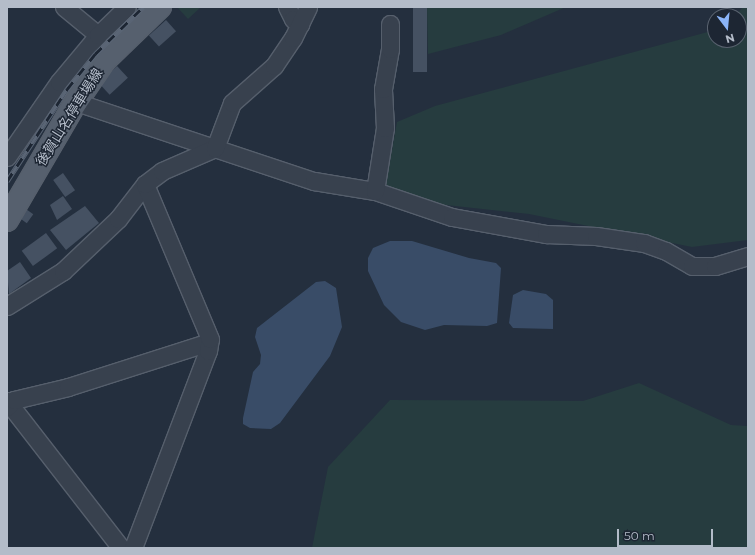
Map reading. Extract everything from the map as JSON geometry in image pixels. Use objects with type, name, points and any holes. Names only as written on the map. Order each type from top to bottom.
[{"type":"main road","name":"後賀山名停車場線","points":[[7,220],[76,102],[104,61],[160,7]]},
{"type":"street","points":[[64,7],[98,35]]},
{"type":"street","points":[[7,156],[59,82],[98,35],[127,7]]},
{"type":"street","points":[[287,7],[293,19],[300,24]]},
{"type":"street","points":[[7,306],[63,271],[118,219],[145,184],[162,171],[215,148],[232,103],[274,66],[300,24],[308,7]]},
{"type":"street","points":[[375,191],[385,128],[383,89],[390,49],[390,24]]},
{"type":"street","points":[[76,102],[314,181],[375,191],[452,217],[500,227],[546,234],[589,235],[644,243],[666,251],[692,266],[715,266],[748,256]]},
{"type":"street","points":[[133,548],[208,351],[209,342],[145,184]]},
{"type":"street","points":[[120,548],[8,404],[14,400],[68,387],[209,342]]},
{"type":"green space","points":[[177,7],[201,7],[188,19]]},
{"type":"green space","points":[[427,7],[566,7],[501,35],[428,54]]},
{"type":"green space","points":[[748,7],[748,240],[692,247],[529,214],[400,200],[386,184],[397,122],[435,106],[707,32],[707,48],[747,48],[747,8],[742,8]]},
{"type":"green space","points":[[639,383],[731,425],[748,426],[748,548],[312,548],[328,467],[390,400],[583,401]]},
{"type":"water","points":[[390,241],[412,241],[469,258],[496,263],[501,268],[497,323],[487,326],[444,325],[425,330],[401,322],[384,305],[368,271],[368,258],[373,248]]},
{"type":"water","points":[[325,281],[336,288],[342,327],[330,356],[280,423],[271,429],[250,428],[243,424],[243,418],[253,372],[260,364],[261,355],[255,337],[257,328],[316,282]]},
{"type":"water","points":[[523,290],[546,294],[553,300],[553,329],[513,328],[509,323],[513,295]]},
{"type":"building","points":[[413,7],[427,7],[427,72],[413,72]]},
{"type":"building","points":[[166,20],[176,31],[159,47],[149,35]]},
{"type":"building","points":[[117,66],[128,78],[110,95],[99,83]]},
{"type":"building","points":[[63,173],[75,190],[65,197],[53,180]]},
{"type":"building","points":[[63,196],[72,209],[57,220],[50,205]]},
{"type":"building","points":[[85,206],[99,223],[66,250],[50,230]]},
{"type":"building","points":[[26,209],[33,214],[27,223],[20,218]]},
{"type":"building","points":[[46,233],[57,248],[33,266],[22,251]]},
{"type":"building","points":[[20,262],[31,278],[9,294],[7,271]]},
{"type":"railway","points":[[7,181],[67,89],[95,54],[143,7]]}]
